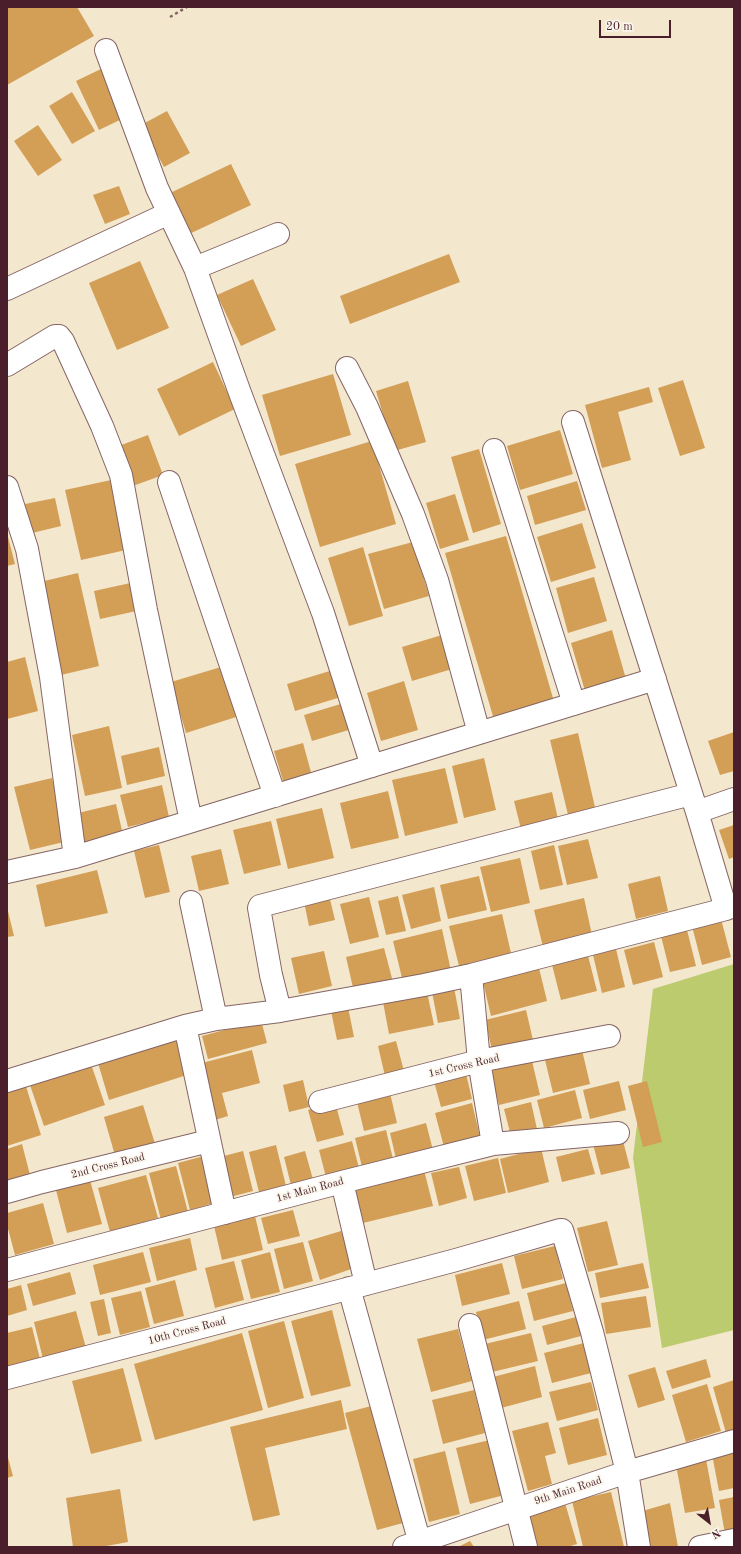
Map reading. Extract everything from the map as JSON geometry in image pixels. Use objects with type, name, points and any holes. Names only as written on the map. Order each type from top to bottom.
[{"type":"street","points":[[106,50],[157,188],[195,268],[240,393],[323,613],[372,766]]},
{"type":"street","points":[[7,289],[169,213]]},
{"type":"street","points":[[195,268],[278,234]]},
{"type":"street","points":[[7,365],[55,336],[59,336],[63,341],[102,426],[121,475],[146,610],[191,821]]},
{"type":"street","points":[[347,368],[366,407],[416,521],[437,580],[479,733]]},
{"type":"street","points":[[7,1081],[185,1026],[216,1019],[280,1011],[471,975],[730,907],[694,803],[573,422]]},
{"type":"street","points":[[494,450],[574,704]]},
{"type":"street","points":[[170,482],[275,796]]},
{"type":"street","points":[[7,487],[27,549],[51,677],[75,857]]},
{"type":"street","points":[[7,872],[75,857],[655,679]]},
{"type":"street","points":[[280,1011],[271,975],[259,908],[260,906],[694,803],[734,799]]},
{"type":"street","points":[[191,902],[216,1019]]},
{"type":"street","points":[[471,975],[478,1061],[493,1144]]},
{"type":"street","points":[[185,1026],[208,1141],[225,1213]]},
{"type":"street","name":"1st Cross Road","points":[[320,1102],[478,1061],[609,1036]]},
{"type":"street","name":"1st Main Road","points":[[7,1270],[493,1144],[618,1133]]},
{"type":"street","name":"2nd Cross Road","points":[[7,1192],[208,1141]]},
{"type":"street","points":[[342,1182],[357,1286],[415,1546]]},
{"type":"street","name":"10th Cross Road","points":[[7,1378],[357,1286],[562,1230],[592,1332],[627,1472]]},
{"type":"street","points":[[470,1325],[526,1547]]},
{"type":"street","name":"9th Main Road","points":[[415,1546],[517,1508],[627,1472],[734,1441]]},
{"type":"street","points":[[627,1472],[639,1547]]},
{"type":"street","points":[[700,1547],[734,1540]]},
{"type":"path","points":[[170,17],[187,7]]},
{"type":"green space","points":[[734,964],[734,1330],[662,1348],[633,1158],[653,989]]},
{"type":"building","points":[[7,7],[77,7],[94,36],[7,85]]},
{"type":"building","points":[[103,68],[126,117],[99,130],[76,81]]},
{"type":"building","points":[[72,92],[95,131],[72,144],[49,106]]},
{"type":"building","points":[[167,111],[190,153],[164,167],[141,125]]},
{"type":"building","points":[[38,125],[62,160],[38,176],[14,141]]},
{"type":"building","points":[[231,164],[251,205],[187,235],[168,194]]},
{"type":"building","points":[[119,186],[130,214],[105,224],[93,195]]},
{"type":"building","points":[[449,254],[460,282],[350,324],[340,296]]},
{"type":"building","points":[[140,261],[169,328],[117,350],[89,283]]},
{"type":"building","points":[[253,279],[276,330],[241,346],[217,295]]},
{"type":"building","points":[[213,362],[235,409],[179,436],[157,389]]},
{"type":"building","points":[[333,374],[351,435],[280,456],[262,395]]},
{"type":"building","points":[[683,380],[705,448],[680,456],[658,388]]},
{"type":"building","points":[[408,381],[426,442],[394,451],[376,391]]},
{"type":"building","points":[[649,387],[653,402],[618,412],[631,460],[602,468],[585,405]]},
{"type":"building","points":[[560,430],[573,474],[520,490],[507,446]]},
{"type":"building","points":[[148,435],[163,475],[130,487],[116,447]]},
{"type":"building","points":[[372,441],[396,524],[320,547],[295,464]]},
{"type":"building","points":[[479,449],[501,524],[473,533],[451,457]]},
{"type":"building","points":[[111,480],[126,550],[81,560],[65,490]]},
{"type":"building","points":[[577,481],[586,510],[535,525],[527,496]]},
{"type":"building","points":[[455,494],[469,540],[440,549],[426,503]]},
{"type":"building","points":[[55,498],[61,526],[32,533],[25,504]]},
{"type":"building","points":[[582,523],[596,568],[551,582],[537,537]]},
{"type":"building","points":[[7,533],[15,564],[7,566]]},
{"type":"building","points":[[506,536],[555,705],[495,723],[445,553]]},
{"type":"building","points":[[413,542],[429,596],[384,609],[368,554]]},
{"type":"building","points":[[363,547],[383,616],[349,626],[328,558]]},
{"type":"building","points":[[78,573],[99,666],[61,675],[40,582]]},
{"type":"building","points":[[594,577],[607,621],[568,633],[556,588]]},
{"type":"building","points":[[135,582],[141,610],[100,619],[94,591]]},
{"type":"building","points":[[612,630],[626,679],[585,691],[571,643]]},
{"type":"building","points":[[442,635],[452,669],[412,681],[402,647]]},
{"type":"building","points":[[25,657],[38,711],[7,719],[7,662]]},
{"type":"building","points":[[221,667],[236,717],[186,733],[171,682]]},
{"type":"building","points":[[333,670],[341,697],[295,711],[287,684]]},
{"type":"building","points":[[404,681],[418,730],[381,741],[367,693]]},
{"type":"building","points":[[344,703],[352,729],[312,741],[304,715]]},
{"type":"building","points":[[109,726],[122,788],[85,796],[72,735]]},
{"type":"building","points":[[734,732],[734,771],[720,775],[708,741]]},
{"type":"building","points":[[578,733],[597,816],[570,823],[550,740]]},
{"type":"building","points":[[303,743],[312,776],[284,784],[274,751]]},
{"type":"building","points":[[159,747],[165,776],[127,785],[121,756]]},
{"type":"building","points":[[484,758],[496,810],[464,818],[452,766]]},
{"type":"building","points":[[445,768],[458,823],[405,836],[392,780]]},
{"type":"building","points":[[52,778],[68,841],[30,850],[14,787]]},
{"type":"building","points":[[162,785],[169,817],[128,827],[120,795]]},
{"type":"building","points":[[388,791],[399,838],[351,849],[340,803]]},
{"type":"building","points":[[552,792],[560,828],[523,837],[514,801]]},
{"type":"building","points":[[116,804],[123,835],[85,844],[78,813]]},
{"type":"building","points":[[322,808],[334,858],[288,869],[276,819]]},
{"type":"building","points":[[271,821],[281,865],[244,874],[233,830]]},
{"type":"building","points":[[734,825],[734,857],[729,859],[719,830]]},
{"type":"building","points":[[588,839],[598,878],[567,885],[558,846]]},
{"type":"building","points":[[159,845],[170,892],[145,898],[134,851]]},
{"type":"building","points":[[554,845],[563,885],[540,890],[531,851]]},
{"type":"building","points":[[221,849],[229,884],[199,891],[191,856]]},
{"type":"building","points":[[520,858],[530,903],[491,912],[480,867]]},
{"type":"building","points":[[97,870],[108,913],[45,927],[36,885]]},
{"type":"building","points":[[479,876],[487,910],[448,919],[440,885]]},
{"type":"building","points":[[660,876],[668,911],[636,919],[628,884]]},
{"type":"building","points":[[434,887],[441,921],[411,929],[402,895]]},
{"type":"building","points":[[328,891],[335,920],[309,926],[303,897]]},
{"type":"building","points":[[398,896],[406,931],[386,935],[378,901]]},
{"type":"building","points":[[369,897],[379,937],[350,944],[340,904]]},
{"type":"building","points":[[584,898],[592,935],[543,947],[534,910]]},
{"type":"building","points":[[7,907],[14,936],[7,937]]},
{"type":"building","points":[[502,914],[511,953],[459,966],[449,926]]},
{"type":"building","points":[[721,919],[731,957],[702,965],[692,926]]},
{"type":"building","points":[[442,929],[451,971],[403,982],[393,941]]},
{"type":"building","points":[[687,930],[696,966],[670,972],[661,936]]},
{"type":"building","points":[[654,942],[663,977],[633,985],[624,950]]},
{"type":"building","points":[[384,948],[393,982],[354,992],[346,957]]},
{"type":"building","points":[[616,949],[625,987],[602,993],[593,955]]},
{"type":"building","points":[[324,951],[332,986],[299,994],[291,958]]},
{"type":"building","points":[[587,952],[597,991],[561,1000],[551,961]]},
{"type":"building","points":[[539,968],[547,1001],[491,1016],[483,982]]},
{"type":"building","points":[[453,982],[460,1019],[438,1023],[431,987]]},
{"type":"building","points":[[427,992],[434,1025],[389,1034],[383,1002]]},
{"type":"building","points":[[348,1007],[354,1037],[337,1040],[331,1011]]},
{"type":"building","points":[[526,1010],[533,1040],[492,1050],[485,1020]]},
{"type":"building","points":[[261,1020],[267,1043],[208,1059],[202,1036]]},
{"type":"building","points":[[176,1039],[187,1075],[109,1100],[98,1063]]},
{"type":"building","points":[[396,1041],[404,1071],[385,1076],[378,1046]]},
{"type":"building","points":[[252,1050],[260,1083],[222,1093],[228,1116],[215,1120],[202,1063]]},
{"type":"building","points":[[582,1050],[590,1084],[553,1093],[545,1060]]},
{"type":"building","points":[[532,1061],[540,1095],[499,1105],[490,1071]]},
{"type":"building","points":[[91,1064],[105,1105],[44,1126],[30,1085]]},
{"type":"building","points":[[464,1065],[472,1099],[441,1107],[432,1074]]},
{"type":"building","points":[[303,1080],[309,1107],[289,1112],[283,1085]]},
{"type":"building","points":[[619,1081],[626,1110],[590,1119],[583,1090]]},
{"type":"building","points":[[647,1081],[662,1142],[643,1147],[628,1086]]},
{"type":"building","points":[[25,1083],[41,1135],[7,1146],[7,1089]]},
{"type":"building","points":[[575,1090],[582,1118],[544,1128],[537,1100]]},
{"type":"building","points":[[390,1093],[397,1123],[364,1131],[357,1102]]},
{"type":"building","points":[[335,1102],[344,1135],[317,1142],[308,1110]]},
{"type":"building","points":[[531,1102],[537,1129],[511,1136],[504,1109]]},
{"type":"building","points":[[472,1103],[480,1137],[444,1147],[435,1113]]},
{"type":"building","points":[[143,1105],[156,1147],[116,1159],[104,1117]]},
{"type":"building","points":[[426,1123],[434,1154],[397,1163],[390,1133]]},
{"type":"building","points":[[386,1130],[394,1163],[363,1171],[355,1138]]},
{"type":"building","points":[[622,1137],[630,1168],[601,1175],[593,1144]]},
{"type":"building","points":[[352,1141],[360,1172],[327,1181],[319,1150]]},
{"type":"building","points":[[22,1144],[30,1175],[7,1181],[7,1149]]},
{"type":"building","points":[[276,1145],[287,1190],[260,1196],[249,1152]]},
{"type":"building","points":[[541,1148],[549,1182],[508,1193],[500,1159]]},
{"type":"building","points":[[588,1149],[595,1174],[562,1182],[556,1157]]},
{"type":"building","points":[[243,1151],[253,1191],[230,1197],[220,1157]]},
{"type":"building","points":[[305,1151],[314,1183],[292,1189],[284,1157]]},
{"type":"building","points":[[204,1156],[217,1202],[190,1210],[178,1163]]},
{"type":"building","points":[[498,1158],[506,1193],[474,1201],[465,1166]]},
{"type":"building","points":[[176,1166],[188,1212],[161,1220],[149,1173]]},
{"type":"building","points":[[459,1167],[467,1198],[439,1206],[431,1173]]},
{"type":"building","points":[[424,1170],[433,1206],[363,1223],[354,1188]]},
{"type":"building","points":[[146,1175],[158,1218],[110,1232],[98,1188]]},
{"type":"building","points":[[90,1180],[102,1224],[67,1233],[56,1190]]},
{"type":"building","points":[[43,1203],[54,1244],[15,1255],[7,1225],[7,1213]]},
{"type":"building","points":[[293,1210],[300,1236],[268,1244],[261,1218]]},
{"type":"building","points":[[255,1216],[263,1250],[222,1260],[214,1226]]},
{"type":"building","points":[[607,1221],[618,1265],[588,1272],[577,1228]]},
{"type":"building","points":[[341,1231],[354,1268],[320,1280],[308,1241]]},
{"type":"building","points":[[190,1238],[197,1270],[157,1281],[149,1248]]},
{"type":"building","points":[[303,1242],[313,1281],[284,1289],[274,1249]]},
{"type":"building","points":[[555,1246],[563,1279],[522,1289],[514,1256]]},
{"type":"building","points":[[143,1252],[151,1282],[100,1295],[93,1265]]},
{"type":"building","points":[[270,1252],[280,1292],[251,1299],[241,1260]]},
{"type":"building","points":[[234,1261],[244,1300],[215,1308],[205,1268]]},
{"type":"building","points":[[502,1263],[510,1294],[462,1306],[455,1275]]},
{"type":"building","points":[[643,1263],[649,1288],[600,1298],[595,1273]]},
{"type":"building","points":[[70,1272],[76,1294],[33,1306],[27,1284]]},
{"type":"building","points":[[175,1280],[184,1316],[154,1324],[145,1288]]},
{"type":"building","points":[[566,1283],[573,1311],[534,1321],[527,1293]]},
{"type":"building","points":[[21,1285],[27,1310],[7,1316],[7,1289]]},
{"type":"building","points":[[141,1291],[150,1327],[120,1335],[111,1298]]},
{"type":"building","points":[[646,1296],[651,1327],[606,1334],[601,1303]]},
{"type":"building","points":[[104,1299],[111,1333],[98,1336],[90,1302]]},
{"type":"building","points":[[519,1301],[526,1329],[483,1340],[476,1312]]},
{"type":"building","points":[[332,1310],[351,1386],[311,1396],[291,1321]]},
{"type":"building","points":[[76,1311],[86,1348],[43,1359],[34,1322]]},
{"type":"building","points":[[576,1317],[581,1336],[547,1345],[542,1326]]},
{"type":"building","points":[[284,1321],[304,1398],[268,1408],[248,1331]]},
{"type":"building","points":[[32,1327],[40,1359],[7,1367],[7,1333]]},
{"type":"building","points":[[458,1329],[472,1381],[431,1392],[417,1339]]},
{"type":"building","points":[[242,1333],[263,1410],[155,1440],[134,1364]]},
{"type":"building","points":[[531,1333],[538,1361],[492,1372],[485,1344]]},
{"type":"building","points":[[584,1343],[591,1373],[552,1383],[544,1353]]},
{"type":"building","points":[[706,1359],[711,1377],[672,1389],[666,1371]]},
{"type":"building","points":[[535,1366],[542,1397],[501,1408],[493,1377]]},
{"type":"building","points":[[655,1367],[665,1400],[638,1408],[628,1375]]},
{"type":"building","points":[[123,1368],[142,1441],[91,1454],[72,1381]]},
{"type":"building","points":[[734,1380],[734,1430],[726,1433],[713,1387]]},
{"type":"building","points":[[591,1382],[598,1410],[557,1421],[549,1392]]},
{"type":"building","points":[[707,1384],[721,1431],[686,1442],[672,1395]]},
{"type":"building","points":[[474,1390],[485,1433],[443,1444],[432,1400]]},
{"type":"building","points":[[341,1400],[347,1429],[265,1448],[280,1515],[253,1521],[230,1427]]},
{"type":"building","points":[[371,1406],[403,1523],[377,1530],[345,1413]]},
{"type":"building","points":[[598,1418],[607,1455],[568,1465],[559,1428]]},
{"type":"building","points":[[548,1422],[556,1453],[545,1456],[552,1484],[528,1491],[512,1431]]},
{"type":"building","points":[[494,1439],[508,1494],[470,1504],[456,1448]]},
{"type":"building","points":[[734,1447],[734,1488],[719,1491],[711,1449]]},
{"type":"building","points":[[445,1451],[460,1514],[429,1522],[413,1459]]},
{"type":"building","points":[[7,1454],[13,1476],[7,1478]]},
{"type":"building","points":[[706,1459],[715,1508],[685,1513],[676,1465]]},
{"type":"building","points":[[120,1489],[128,1542],[101,1547],[73,1547],[66,1498]]},
{"type":"building","points":[[611,1492],[624,1547],[583,1547],[572,1501]]},
{"type":"building","points":[[734,1497],[734,1532],[725,1534],[719,1500]]},
{"type":"building","points":[[565,1503],[577,1544],[567,1547],[534,1547],[525,1514]]},
{"type":"building","points":[[670,1503],[678,1547],[647,1547],[639,1512]]},
{"type":"building","points":[[470,1541],[474,1547],[458,1547]]}]
